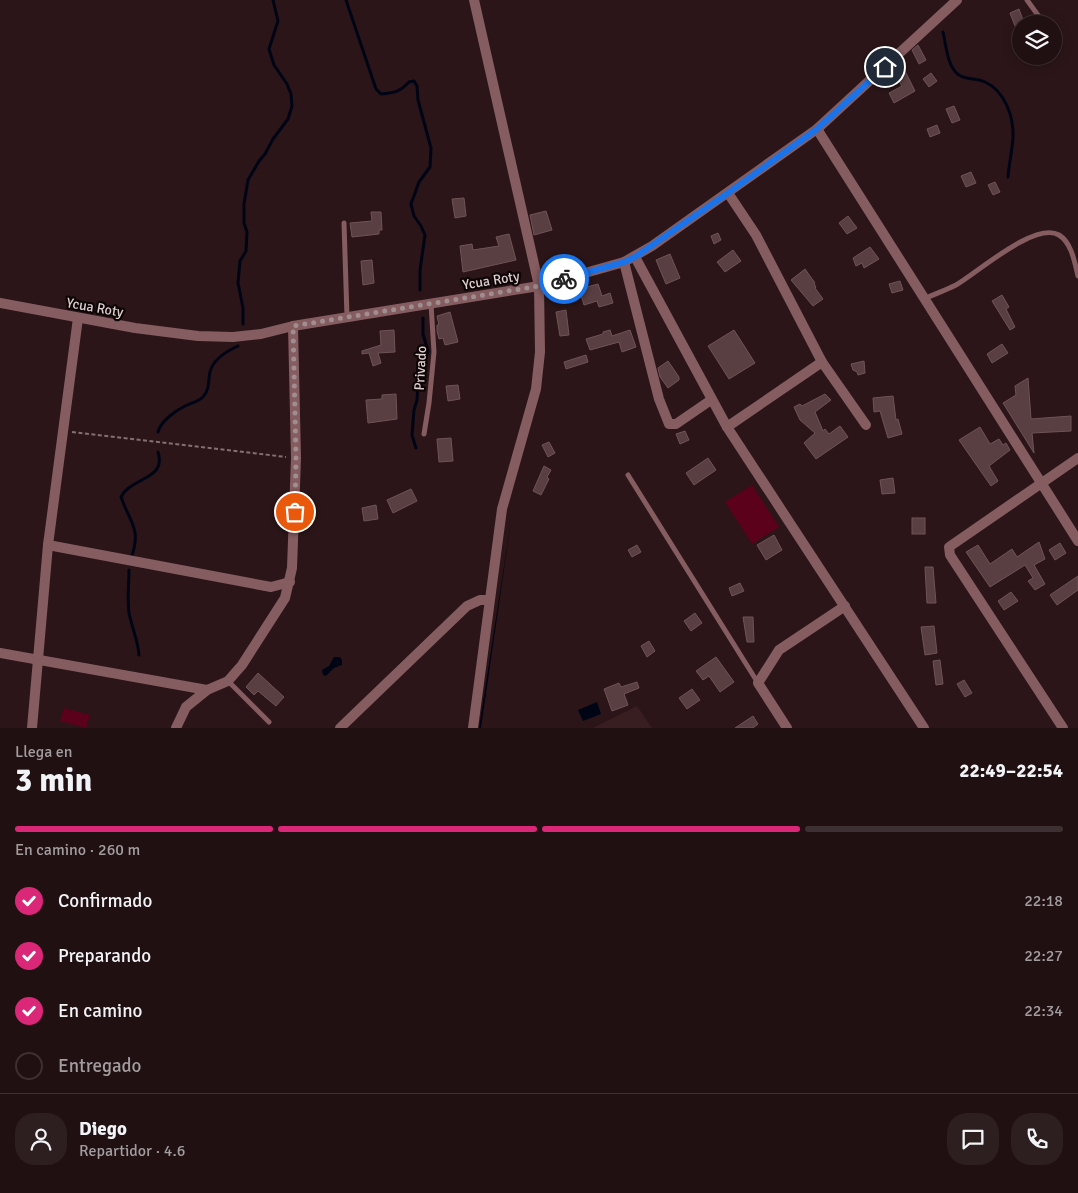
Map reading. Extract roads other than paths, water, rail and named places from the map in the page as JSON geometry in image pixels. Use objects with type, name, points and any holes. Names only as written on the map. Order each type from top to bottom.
[{"type":"street","points":[[473,728],[502,509],[536,390],[540,352],[539,286],[474,0]]},
{"type":"street","name":"Ycua Roty","points":[[0,303],[134,328],[198,336],[233,337],[261,334],[293,326],[539,286],[624,262],[635,257],[728,193],[817,129],[957,0]]},
{"type":"street","points":[[817,129],[1078,541]]},
{"type":"street","points":[[728,193],[756,235],[822,362],[866,425]]},
{"type":"street","points":[[635,257],[727,428],[924,728]]},
{"type":"street","points":[[624,262],[666,420],[669,424],[676,424],[711,400]]},
{"type":"street","points":[[32,728],[48,545],[78,318]]},
{"type":"street","points":[[176,728],[186,707],[207,690],[228,681],[242,665],[258,643],[285,598],[290,582],[296,458],[293,326]]},
{"type":"street","points":[[727,428],[822,362]]},
{"type":"street","points":[[1063,728],[949,551],[950,545],[1078,458]]},
{"type":"street","points":[[48,545],[271,586],[290,582]]},
{"type":"street","points":[[340,728],[467,606],[480,600],[489,600]]},
{"type":"street","points":[[787,728],[758,683],[780,650],[845,606]]},
{"type":"street","points":[[0,653],[207,690]]},
{"type":"lane","points":[[1027,0],[1038,15]]},
{"type":"lane","points":[[344,222],[347,317]]},
{"type":"lane","points":[[924,298],[956,284],[1028,238],[1044,233],[1053,232],[1061,236],[1066,242],[1078,276]]},
{"type":"lane","name":"Privado","points":[[424,434],[430,403],[434,352],[431,303]]},
{"type":"lane","points":[[628,475],[758,683]]},
{"type":"lane","points":[[228,681],[269,722]]},
{"type":"water","points":[[511,521],[481,728],[479,728]]},
{"type":"water","points":[[334,657],[340,657],[342,665],[334,668],[326,676],[323,675],[322,670],[329,666]]},
{"type":"water","points":[[597,702],[601,714],[583,721],[578,710]]},
{"type":"waterway","points":[[243,324],[243,308],[238,283],[240,261],[246,251],[247,232],[244,223],[244,204],[248,180],[273,139],[288,119],[292,106],[291,94],[287,84],[274,65],[269,49],[278,21],[273,0]]},
{"type":"waterway","points":[[346,0],[376,89],[381,94],[396,91],[403,88],[409,82],[414,81],[417,86],[418,100],[431,148],[430,167],[419,182],[411,204],[414,216],[425,235],[420,270],[420,290]]},
{"type":"waterway","points":[[943,32],[949,61],[955,71],[962,77],[982,81],[992,86],[1007,105],[1013,130],[1008,177]]},
{"type":"waterway","points":[[416,448],[412,435],[414,410],[417,400],[418,382],[428,351],[423,334],[423,318]]},
{"type":"waterway","points":[[158,432],[165,420],[181,408],[203,397],[208,388],[210,372],[214,363],[225,353],[238,346]]},
{"type":"waterway","points":[[131,558],[135,533],[121,497],[132,485],[153,473],[159,461],[158,452]]},
{"type":"waterway","points":[[129,570],[129,613],[139,655]]}]
